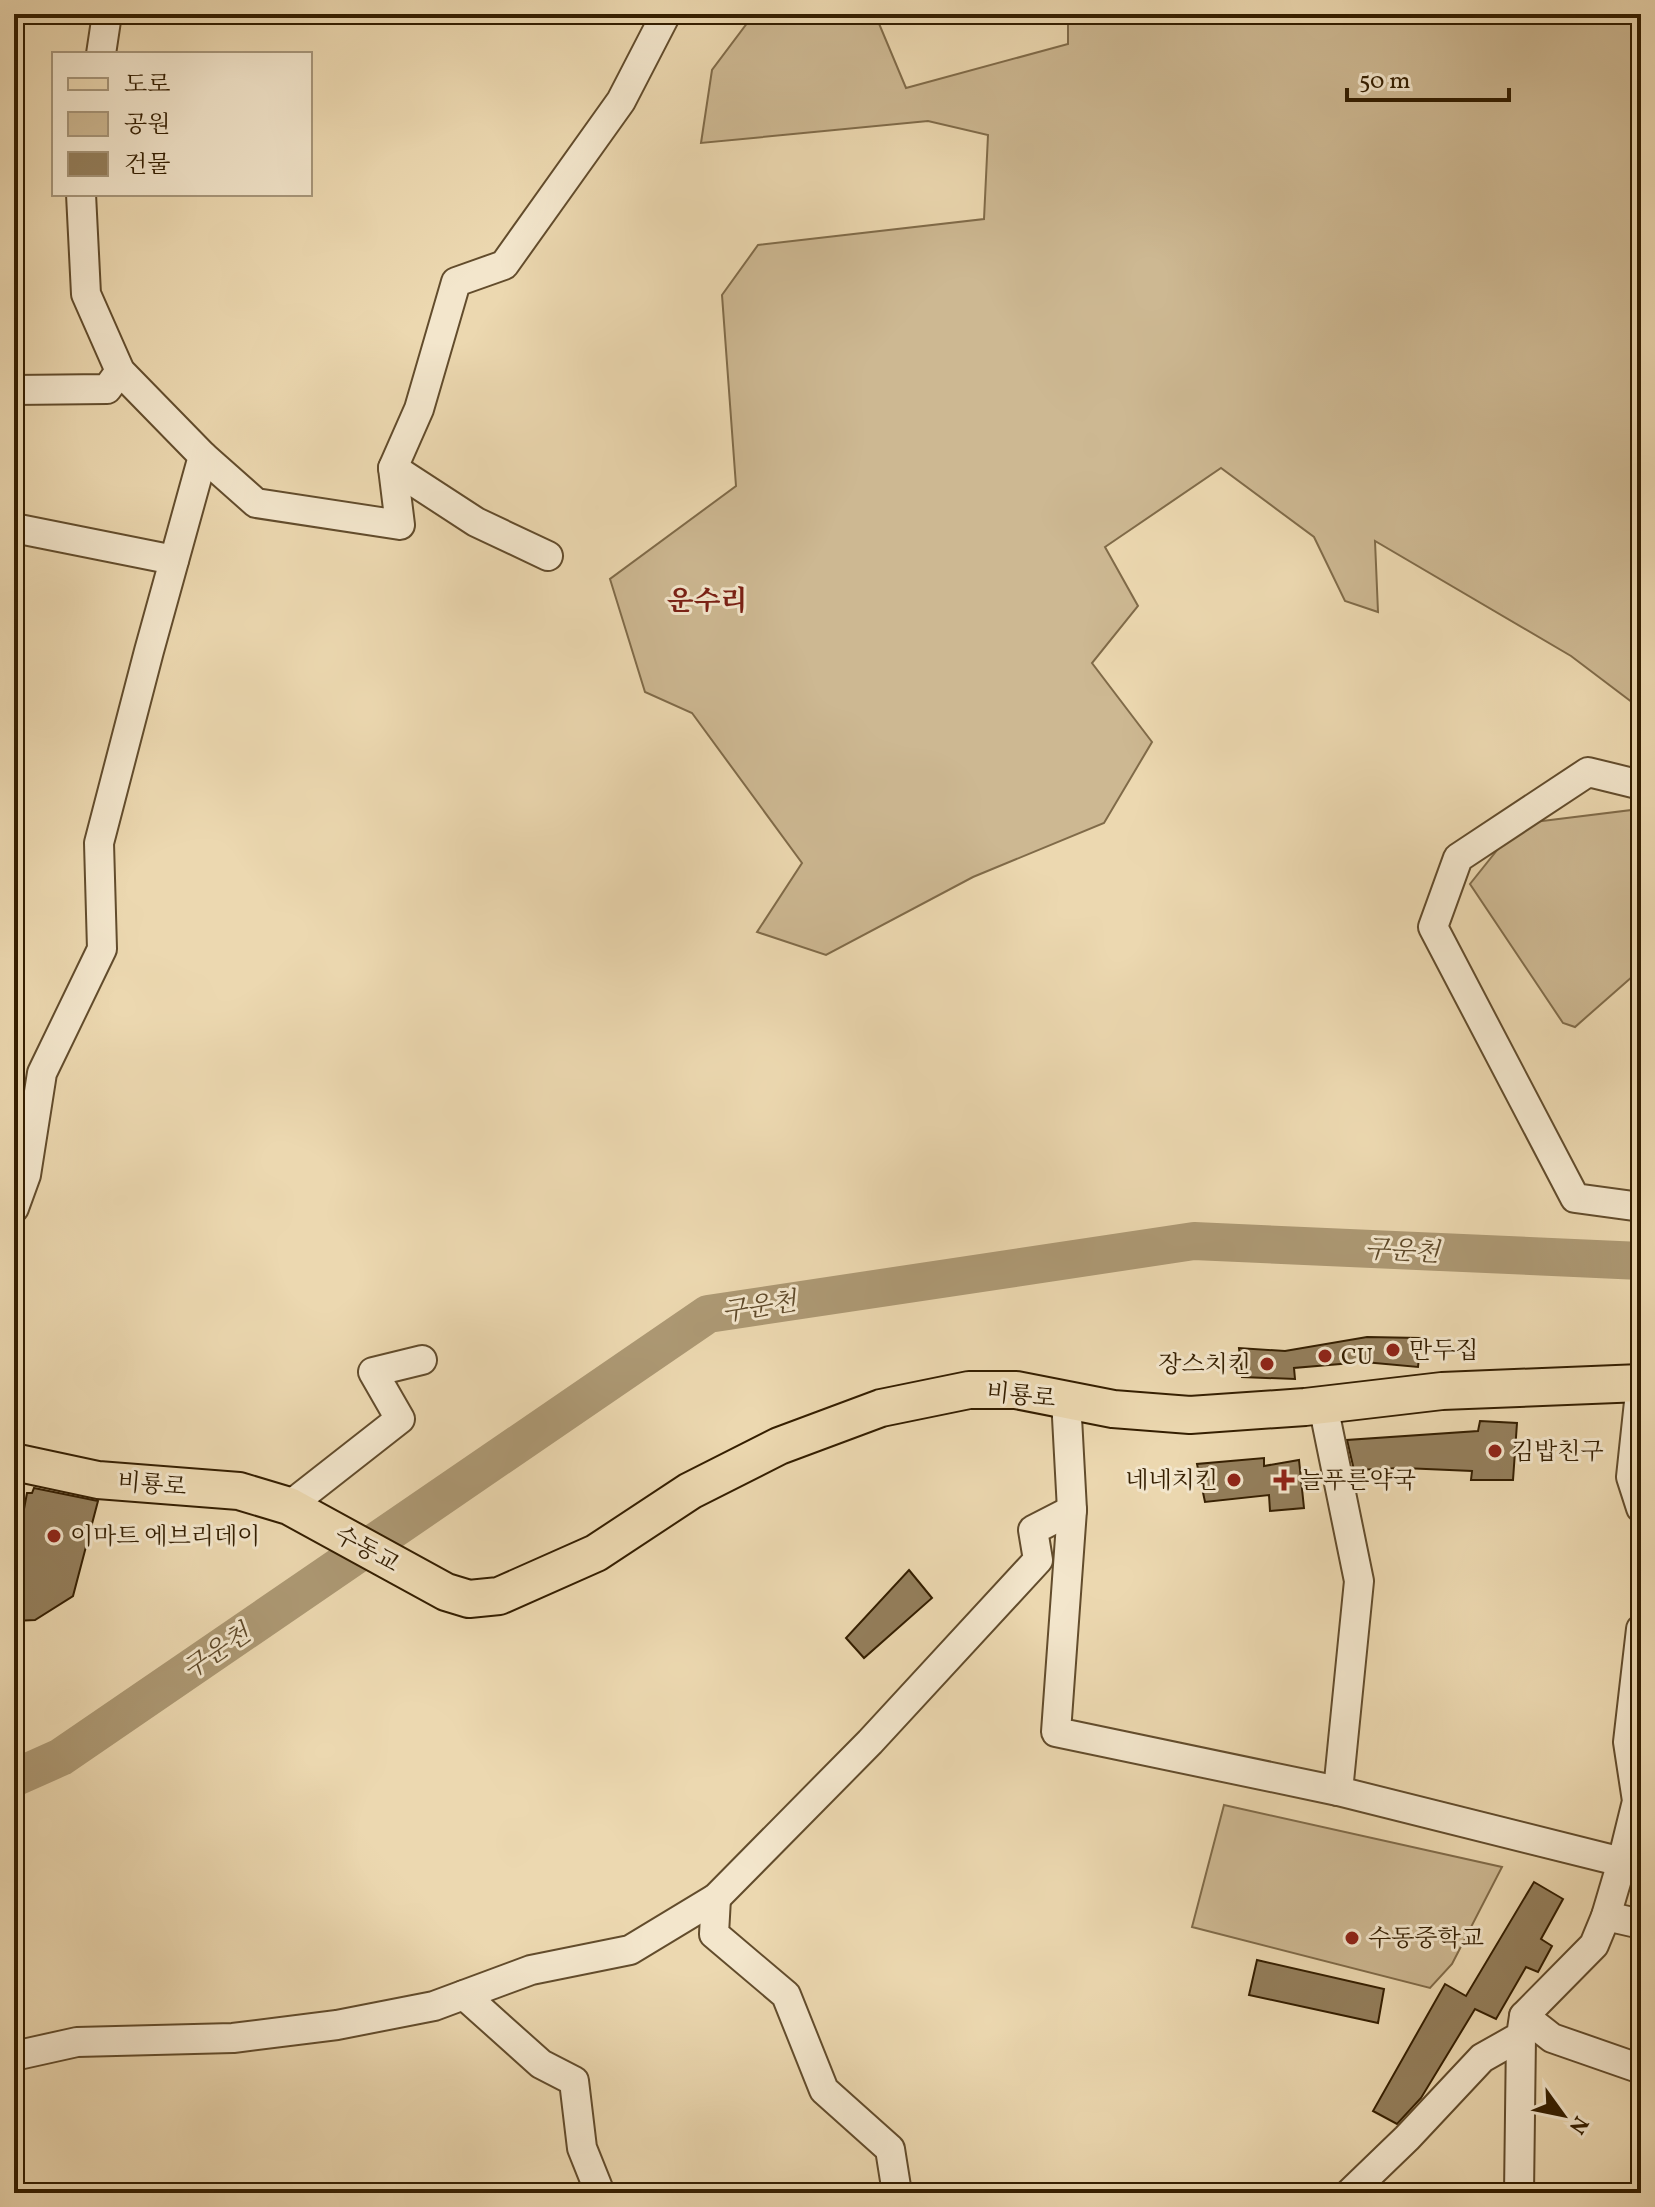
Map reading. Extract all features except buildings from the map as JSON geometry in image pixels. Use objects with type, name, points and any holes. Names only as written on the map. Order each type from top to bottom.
[{"type":"main road","name":"비룡로","points":[[446,1592],[469,1599],[499,1596],[596,1553],[690,1491],[779,1446],[881,1408],[969,1390],[1016,1390],[1113,1409],[1190,1415],[1323,1405],[1442,1391],[1641,1383]]},
{"type":"main road","name":"비룡로","points":[[14,1462],[98,1480],[239,1491],[289,1506]]},
{"type":"main road","name":"수동교","points":[[289,1506],[446,1592]]},
{"type":"street","points":[[101,52],[107,14]]},
{"type":"street","points":[[81,196],[86,294],[120,371],[203,456],[256,503],[400,525],[393,468],[419,409],[456,282],[504,265],[621,101],[659,18]]},
{"type":"street","points":[[14,390],[107,389],[120,371]]},
{"type":"street","points":[[14,1208],[26,1175],[42,1073],[102,949],[99,843],[203,456]]},
{"type":"street","points":[[393,468],[476,522],[548,556]]},
{"type":"street","points":[[14,528],[174,560]]},
{"type":"street","points":[[1641,785],[1588,772],[1458,858],[1433,927],[1575,1198],[1641,1207]]},
{"type":"street","points":[[289,1506],[400,1419],[373,1372],[422,1360]]},
{"type":"street","points":[[1641,1383],[1631,1477],[1641,1508]]},
{"type":"street","points":[[1066,1399],[1072,1510],[1056,1732],[1338,1791],[1622,1862]]},
{"type":"street","points":[[1323,1405],[1359,1581],[1338,1791]]},
{"type":"street","points":[[14,2056],[77,2042],[233,2038],[337,2025],[434,2006],[531,1970],[630,1950],[716,1898],[870,1742],[1038,1560],[1033,1530],[1072,1510]]},
{"type":"street","points":[[1350,2193],[1482,2058],[1523,2026],[1594,1945],[1606,1916],[1637,1801],[1628,1742],[1641,1629]]},
{"type":"street","points":[[716,1898],[714,1934],[786,1995],[824,2090],[890,2149],[897,2193]]},
{"type":"street","points":[[1606,1916],[1641,1924]]},
{"type":"street","points":[[464,1995],[541,2064],[574,2081],[582,2148],[600,2193]]},
{"type":"street","points":[[1523,2026],[1641,2069]]},
{"type":"street","points":[[1519,2193],[1523,2026]]},
{"type":"green space","points":[[754,14],[875,14],[906,88],[1068,44],[1068,14],[1641,14],[1641,709],[1571,656],[1375,541],[1378,612],[1345,601],[1314,537],[1221,468],[1105,547],[1138,606],[1092,663],[1152,742],[1104,823],[973,877],[826,955],[757,932],[802,863],[692,713],[645,692],[610,579],[736,486],[722,295],[758,245],[984,219],[988,135],[928,121],[701,143],[712,70]]},
{"type":"green space","points":[[1640,809],[1633,976],[1575,1027],[1563,1023],[1470,884],[1518,824]]},
{"type":"green space","points":[[1224,1805],[1502,1867],[1452,1964],[1430,1988],[1192,1927]]},
{"type":"waterway","name":"구운천","points":[[14,1778],[61,1757],[708,1314],[1194,1241],[1641,1261]]},
{"type":"place","name":"만두집","points":[[1393,1350]]},
{"type":"place","name":"CU","points":[[1325,1356]]},
{"type":"place","name":"장스치킨","points":[[1267,1364]]},
{"type":"place","name":"김밥친구","points":[[1495,1451]]},
{"type":"place","name":"네네치킨","points":[[1234,1480]]},
{"type":"place","name":"늘푸른약국","points":[[1284,1480]]},
{"type":"place","name":"이마트 에브리데이","points":[[54,1536]]},
{"type":"place","name":"수동중학교","points":[[1352,1938]]},
{"type":"district","name":"운수리","points":[[707,600]]}]
